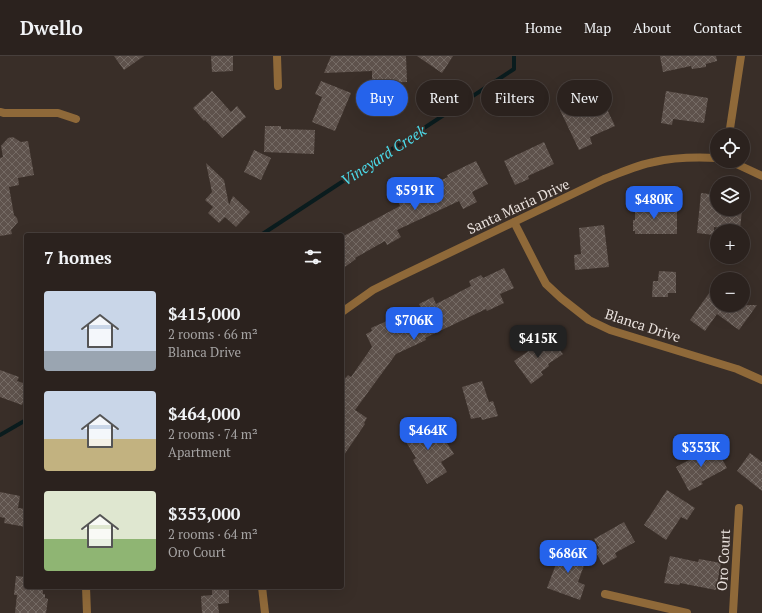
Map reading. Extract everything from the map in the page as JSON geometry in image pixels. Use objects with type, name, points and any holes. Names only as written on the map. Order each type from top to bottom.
[{"type":"street","points":[[277,56],[278,86]]},
{"type":"street","points":[[730,128],[741,56]]},
{"type":"street","points":[[0,112],[58,113],[76,119]]},
{"type":"street","name":"Santa Maria Drive","points":[[344,311],[373,290],[604,179],[653,162],[674,158],[710,158]]},
{"type":"street","points":[[745,168],[762,176]]},
{"type":"street","name":"Blanca Drive","points":[[514,222],[546,284],[589,320],[610,330],[737,368],[762,380]]},
{"type":"street","name":"Oro Court","points":[[733,613],[739,508]]},
{"type":"street","points":[[86,589],[87,613]]},
{"type":"street","points":[[262,589],[265,613]]},
{"type":"street","points":[[605,594],[687,613]]},
{"type":"building","points":[[114,56],[144,56],[124,70]]},
{"type":"building","points":[[211,56],[233,56],[233,71],[212,72]]},
{"type":"building","points":[[331,56],[406,56],[407,80],[372,80],[372,71],[324,73]]},
{"type":"building","points":[[417,56],[453,56],[442,73]]},
{"type":"building","points":[[660,56],[716,56],[717,61],[706,64],[706,67],[692,69],[691,66],[663,72]]},
{"type":"building","points":[[321,81],[351,93],[335,131],[312,122],[322,97],[315,94]]},
{"type":"building","points":[[212,91],[231,112],[237,106],[246,117],[222,138],[193,108]]},
{"type":"building","points":[[666,91],[708,98],[704,123],[673,119],[672,125],[661,123]]},
{"type":"building","points":[[563,116],[610,116],[615,126],[590,137],[592,144],[579,150]]},
{"type":"building","points":[[265,126],[281,126],[281,129],[315,130],[314,154],[264,152]]},
{"type":"building","points":[[13,137],[21,142],[28,141],[34,175],[18,178],[19,185],[9,187],[14,215],[18,222],[11,230],[12,234],[0,236],[0,158],[3,157],[1,146],[8,138]]},
{"type":"building","points":[[544,142],[554,164],[528,176],[529,179],[515,185],[504,161]]},
{"type":"building","points":[[254,150],[271,158],[261,180],[244,172]]},
{"type":"building","points":[[476,161],[488,184],[472,192],[477,202],[463,209],[459,201],[397,230],[401,237],[387,245],[385,241],[355,258],[356,259],[344,268],[344,236],[400,206],[398,201],[448,177],[447,175]]},
{"type":"building","points":[[206,163],[224,180],[229,205],[233,196],[250,212],[236,227],[225,217],[219,223],[208,213],[213,207],[205,200],[212,192]]},
{"type":"building","points":[[701,193],[710,194],[710,216],[741,216],[741,224],[710,224],[710,235],[697,233]]},
{"type":"building","points":[[635,201],[651,201],[651,208],[677,208],[677,234],[635,234],[635,231],[633,231],[633,220],[635,220]]},
{"type":"building","points":[[604,225],[609,267],[575,270],[574,255],[581,254],[579,228]]},
{"type":"building","points":[[504,268],[514,288],[500,294],[504,303],[487,311],[486,309],[425,338],[426,340],[396,354],[355,410],[367,418],[364,423],[365,424],[344,455],[344,380],[348,375],[351,377],[372,347],[366,334],[372,331],[371,328],[387,321],[390,328],[423,312],[419,304],[433,297],[436,304],[471,286],[469,281],[481,275],[483,278]]},
{"type":"building","points":[[659,271],[676,272],[676,293],[668,293],[668,297],[652,297],[653,281],[658,281]]},
{"type":"building","points":[[710,292],[710,312],[750,312],[750,305],[757,305],[739,330],[717,314],[705,331],[690,320]]},
{"type":"building","points":[[550,336],[563,354],[548,364],[549,366],[541,372],[543,375],[531,384],[514,361]]},
{"type":"building","points":[[0,370],[19,377],[17,381],[24,383],[24,400],[22,405],[0,397]]},
{"type":"building","points":[[482,381],[489,402],[493,401],[498,416],[482,420],[481,417],[471,419],[462,387]]},
{"type":"building","points":[[427,419],[441,442],[445,440],[454,454],[441,462],[447,472],[427,484],[413,460],[416,458],[401,434]]},
{"type":"building","points":[[715,446],[727,468],[701,482],[703,484],[689,491],[676,467]]},
{"type":"building","points":[[750,453],[762,462],[762,491],[737,471]]},
{"type":"building","points":[[667,490],[695,508],[687,520],[681,517],[666,540],[644,525]]},
{"type":"building","points":[[0,492],[20,496],[18,508],[24,509],[24,527],[4,523],[5,518],[0,517]]},
{"type":"building","points":[[624,522],[635,542],[615,553],[617,557],[603,565],[595,551],[599,548],[594,539]]},
{"type":"building","points":[[562,548],[587,557],[578,582],[585,585],[580,600],[547,588]]},
{"type":"building","points":[[670,556],[698,562],[699,559],[721,563],[716,590],[680,583],[679,585],[664,583]]},
{"type":"building","points":[[16,576],[24,577],[24,589],[43,589],[45,598],[48,599],[46,613],[15,613],[17,595],[14,595]]},
{"type":"building","points":[[212,589],[229,589],[229,603],[218,604],[219,613],[202,613],[201,596],[212,595]]},
{"type":"waterway","name":"Vineyard Creek","points":[[264,233],[514,69],[514,56]]},
{"type":"waterway","name":"Vineyard Creek","points":[[0,435],[24,421]]}]
